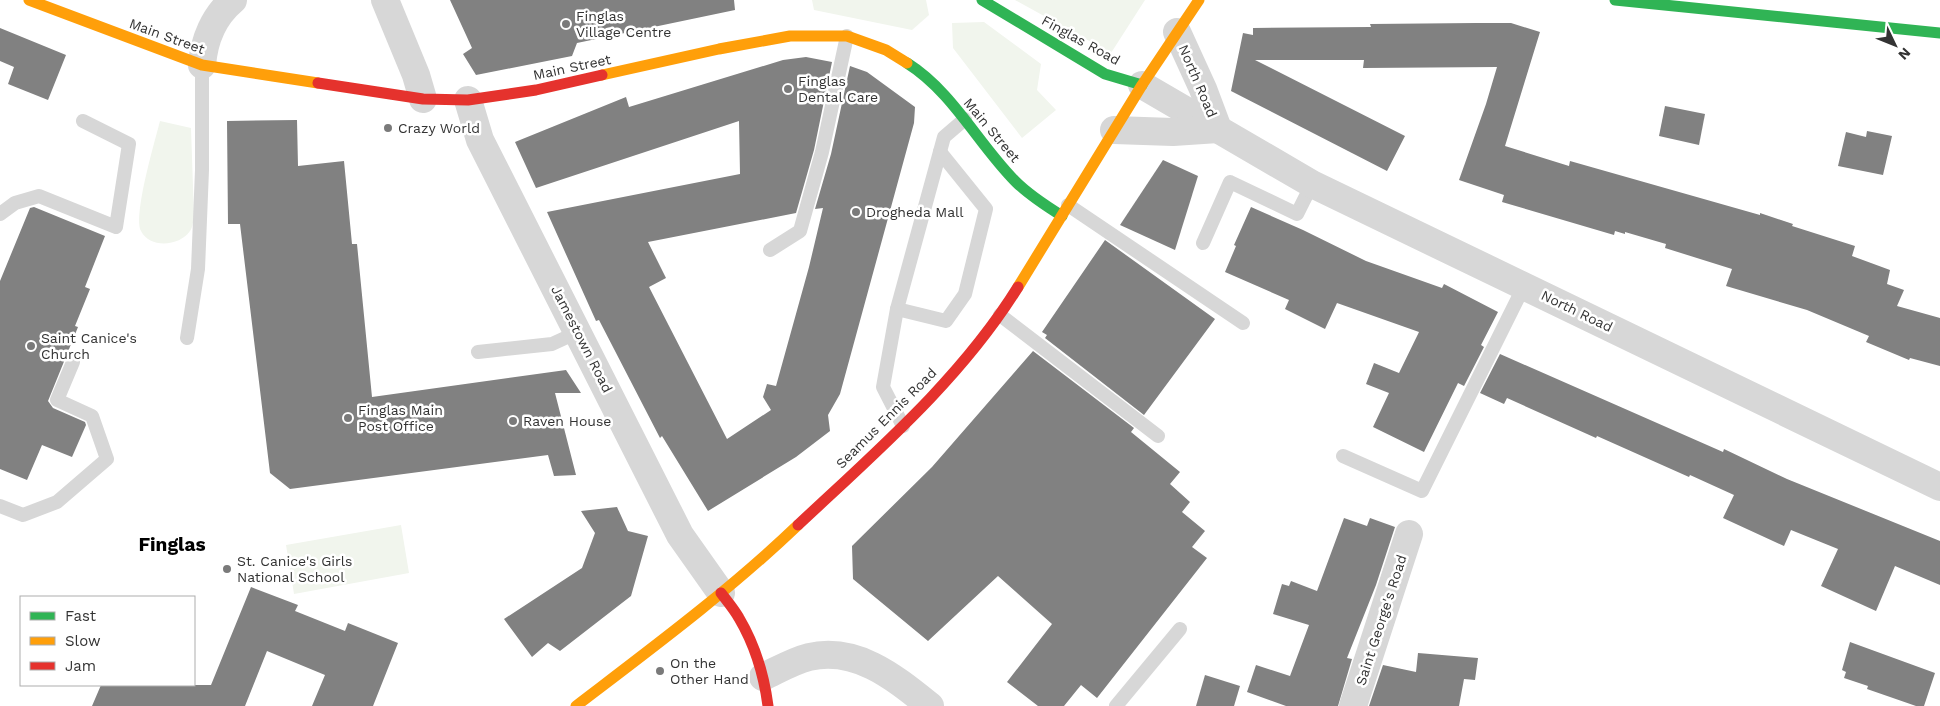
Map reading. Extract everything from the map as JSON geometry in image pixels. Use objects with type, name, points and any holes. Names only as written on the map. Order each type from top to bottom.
[{"type":"main road","name":"Main Street","points":[[29,0],[202,65],[423,99],[468,100],[536,90],[719,49],[790,36],[847,36],[886,50],[910,65],[930,81],[965,119],[1016,182],[1046,206],[1065,211]]},
{"type":"main road","name":"Finglas Road","points":[[982,0],[1105,74],[1142,85]]},
{"type":"main road","name":"Seamus Ennis Road","points":[[576,706],[656,646],[769,553],[903,426],[973,350],[1000,315],[1142,85],[1199,0]]},
{"type":"main road","points":[[1615,0],[1940,33]]},
{"type":"main road","name":"Jamestown Road","points":[[721,593],[741,620],[752,642],[763,677],[768,706]]},
{"type":"street","points":[[202,65],[204,46],[222,10],[234,0]]},
{"type":"street","points":[[384,0],[416,75],[423,99]]},
{"type":"street","name":"North Road","points":[[1177,32],[1203,89],[1218,129]]},
{"type":"street","name":"North Road","points":[[1142,85],[1312,184],[1940,487]]},
{"type":"street","name":"Jamestown Road","points":[[468,100],[480,140],[680,535],[721,593]]},
{"type":"street","name":"North Road","points":[[1114,130],[1173,132],[1218,129]]},
{"type":"street","name":"Saint George's Road","points":[[1353,706],[1409,534]]},
{"type":"street","points":[[763,677],[809,657],[825,654],[846,656],[862,660],[896,679],[930,706]]},
{"type":"lane","points":[[770,250],[800,231],[822,152],[847,36]]},
{"type":"lane","points":[[187,338],[198,269],[202,170],[202,65]]},
{"type":"lane","points":[[903,426],[883,387],[897,310],[944,137],[965,119]]},
{"type":"lane","points":[[0,214],[16,204],[39,196],[116,227],[129,144],[83,121]]},
{"type":"lane","points":[[897,310],[946,321],[966,294],[986,209],[940,152]]},
{"type":"lane","points":[[1204,243],[1230,182],[1296,214],[1312,184]]},
{"type":"lane","points":[[1065,211],[1244,323]]},
{"type":"lane","points":[[1343,456],[1422,490],[1524,286]]},
{"type":"lane","points":[[1000,315],[1158,436]]},
{"type":"lane","points":[[478,352],[552,344],[578,332]]},
{"type":"lane","points":[[0,506],[23,515],[57,502],[107,459],[92,416],[57,400],[73,362]]},
{"type":"lane","points":[[1116,706],[1180,629]]},
{"type":"shaded area","points":[[812,0],[926,0],[929,15],[912,30],[814,10]]},
{"type":"shaded area","points":[[1015,0],[1145,0],[1111,53]]},
{"type":"shaded area","points":[[984,22],[1041,64],[1037,90],[1056,110],[1022,138],[953,48],[952,23]]},
{"type":"shaded area","points":[[160,121],[191,128],[194,216],[192,226],[190,231],[179,240],[165,243],[151,241],[145,237],[139,222],[142,194]]},
{"type":"shaded area","points":[[401,525],[409,573],[294,594],[286,545]]},
{"type":"building","name":"Finglas Village Centre","points":[[450,0],[734,0],[735,10],[577,43],[572,56],[476,75],[463,54],[472,48]]},
{"type":"building","points":[[1511,23],[1540,32],[1505,146],[1569,166],[1570,161],[1760,215],[1760,213],[1793,224],[1792,226],[1855,246],[1852,256],[1890,270],[1887,284],[1904,290],[1897,306],[1940,318],[1940,366],[1910,358],[1909,360],[1866,342],[1869,336],[1807,310],[1726,286],[1732,269],[1665,248],[1666,244],[1625,232],[1625,234],[1615,231],[1614,235],[1502,202],[1504,195],[1459,180],[1497,67],[1363,68],[1364,60],[1255,60],[1405,136],[1387,171],[1231,91],[1243,33],[1253,35],[1253,28],[1371,27],[1370,24]]},
{"type":"building","points":[[0,28],[66,55],[48,100],[8,84],[14,67],[0,61]]},
{"type":"building","points":[[806,57],[832,62],[814,150],[796,213],[648,242],[666,278],[649,287],[727,439],[771,410],[763,397],[767,384],[776,386],[809,267],[823,208],[815,209],[831,154],[850,66],[867,72],[915,107],[914,123],[840,394],[828,415],[830,431],[796,457],[708,511],[662,436],[660,438],[599,320],[596,321],[547,212],[740,174],[739,121],[536,188],[515,142],[626,97],[629,107],[783,60]]},
{"type":"building","points":[[1665,106],[1705,114],[1699,145],[1659,136]]},
{"type":"building","points":[[297,120],[298,166],[344,161],[352,244],[357,244],[372,397],[566,370],[581,393],[555,393],[576,475],[554,476],[548,455],[290,489],[270,473],[240,224],[228,224],[227,121]]},
{"type":"building","points":[[1867,131],[1892,136],[1883,175],[1838,166],[1846,132],[1866,137]]},
{"type":"building","points":[[1163,160],[1198,176],[1175,250],[1120,225]]},
{"type":"building","name":"Saint Canice's Church","points":[[34,207],[105,236],[85,287],[90,289],[75,326],[78,327],[48,401],[53,408],[85,422],[86,425],[72,457],[42,445],[27,480],[0,469],[0,281],[30,208]]},
{"type":"building","points":[[1251,207],[1366,261],[1442,288],[1444,284],[1498,312],[1481,345],[1484,347],[1464,386],[1458,383],[1424,452],[1373,427],[1389,393],[1366,384],[1374,363],[1399,373],[1419,332],[1337,303],[1325,329],[1285,309],[1289,300],[1225,272],[1236,246],[1234,245]]},
{"type":"building","points":[[1105,240],[1215,319],[1144,415],[1045,338],[1047,335],[1042,332]]},
{"type":"building","points":[[1033,351],[1134,428],[1131,432],[1180,472],[1170,484],[1190,502],[1182,512],[1205,531],[1192,547],[1207,558],[1097,698],[1081,685],[1064,706],[1038,706],[1007,682],[1052,624],[998,576],[928,641],[853,579],[852,546],[932,467]]},
{"type":"building","points":[[1500,354],[1723,452],[1724,449],[1787,479],[1940,541],[1940,585],[1895,566],[1876,611],[1821,586],[1838,549],[1791,530],[1784,546],[1723,518],[1734,495],[1597,436],[1596,438],[1507,398],[1504,404],[1480,393]]},
{"type":"building","points":[[617,507],[628,531],[648,536],[631,596],[560,651],[548,643],[532,657],[504,619],[582,568],[595,533],[581,511]]},
{"type":"building","points":[[1344,518],[1367,526],[1370,518],[1395,527],[1376,585],[1347,658],[1352,659],[1338,706],[1286,706],[1247,692],[1256,665],[1290,676],[1309,625],[1273,614],[1282,584],[1289,586],[1291,581],[1317,591]]},
{"type":"building","points":[[251,587],[298,605],[295,611],[345,631],[348,623],[398,643],[373,706],[312,706],[325,675],[267,651],[245,706],[92,706],[101,686],[211,685]]},
{"type":"building","points":[[1850,642],[1935,673],[1924,706],[1916,706],[1867,689],[1868,686],[1844,678],[1846,672],[1842,670]]},
{"type":"building","points":[[1418,653],[1478,658],[1475,680],[1464,679],[1459,706],[1369,706],[1383,665],[1416,672]]},
{"type":"building","points":[[1205,675],[1240,686],[1234,706],[1196,706]]},
{"type":"traffic: fast","points":[[982,0],[1105,74],[1142,85]]},
{"type":"traffic: fast","points":[[1615,0],[1940,33]]},
{"type":"traffic: fast","points":[[907,63],[938,88],[952,103],[1016,182],[1032,196],[1062,216]]},
{"type":"traffic: slow","points":[[29,0],[202,65],[318,83]]},
{"type":"traffic: slow","points":[[1018,287],[1142,85],[1199,0]]},
{"type":"traffic: slow","points":[[602,75],[719,49],[790,36],[847,36],[886,50],[907,63]]},
{"type":"traffic: slow","points":[[576,706],[717,596],[798,525]]},
{"type":"traffic: jam","points":[[318,83],[423,99],[468,100],[536,90],[602,75]]},
{"type":"traffic: jam","points":[[798,525],[916,413],[944,383],[971,353],[1018,287]]},
{"type":"traffic: jam","points":[[721,593],[737,615],[750,639],[764,683],[768,706]]},
{"type":"place","name":"Finglas Village Centre","points":[[566,24]]},
{"type":"place","name":"Finglas Dental Care","points":[[788,89]]},
{"type":"place","name":"Crazy World","points":[[388,128]]},
{"type":"place","name":"Drogheda Mall","points":[[856,212]]},
{"type":"place","name":"Saint Canice's Church","points":[[31,346]]},
{"type":"place","name":"Finglas Main Post Office","points":[[348,418]]},
{"type":"place","name":"Raven House","points":[[513,421]]},
{"type":"place","name":"St. Canice's Girls National School","points":[[227,569]]},
{"type":"place","name":"On the Other Hand","points":[[660,671]]},
{"type":"district","name":"Finglas","points":[[172,544]]}]
